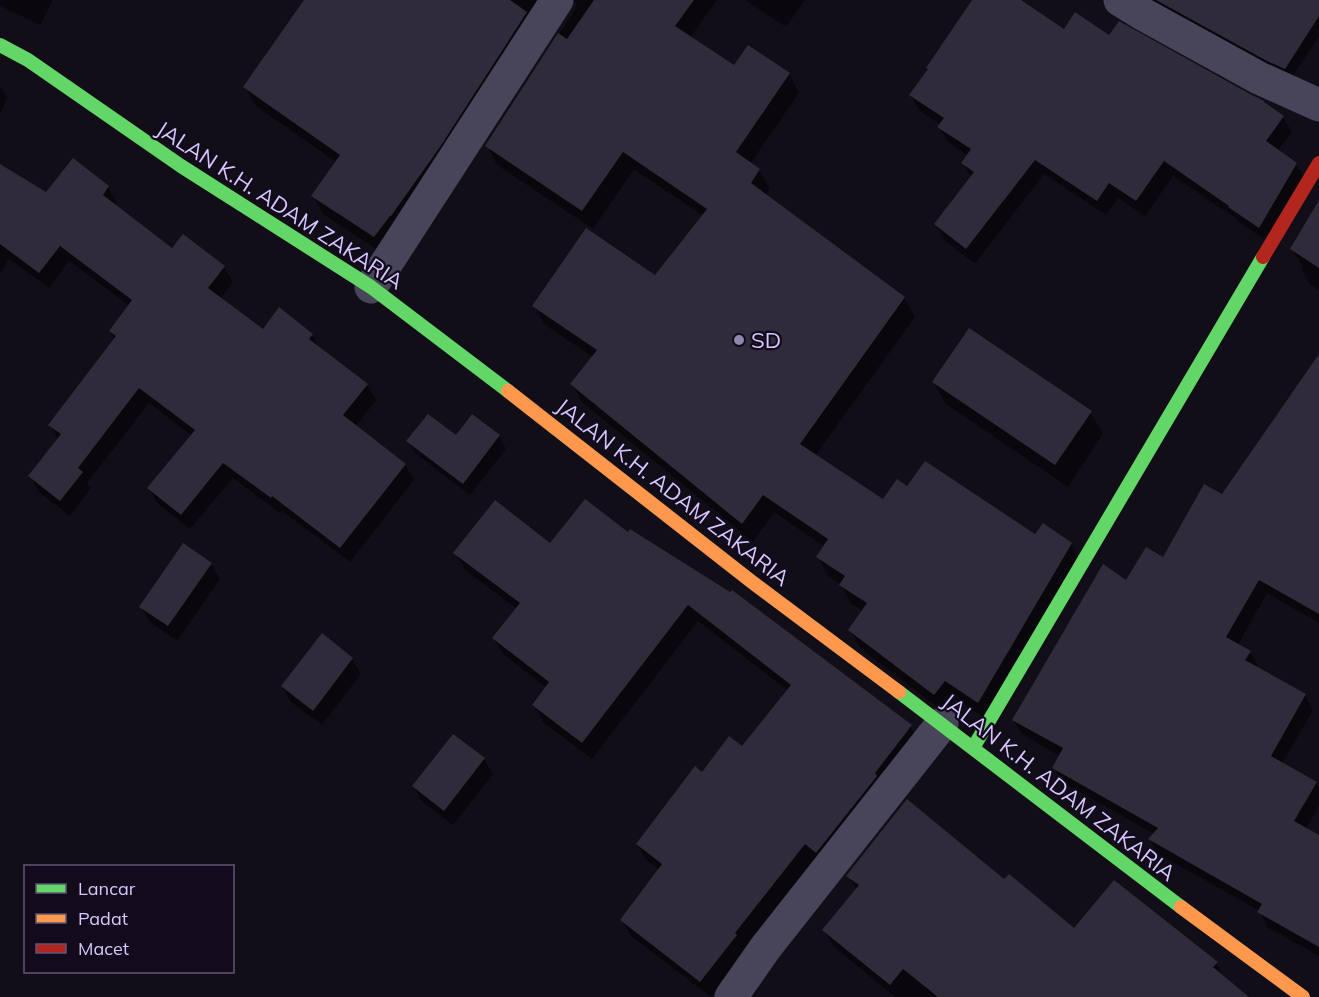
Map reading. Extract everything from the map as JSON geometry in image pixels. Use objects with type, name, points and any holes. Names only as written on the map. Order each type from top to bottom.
[{"type":"street","points":[[371,287],[557,0]]},
{"type":"street","points":[[1120,0],[1259,78],[1319,105]]},
{"type":"street","name":"JALAN K.H. ADAM ZAKARIA","points":[[0,45],[28,60],[181,166],[371,287],[520,400],[752,582],[942,724],[1158,891],[1303,997]]},
{"type":"street","points":[[973,748],[1319,163]]},
{"type":"street","points":[[731,997],[766,947],[942,724]]},
{"type":"building","points":[[304,0],[510,0],[527,12],[440,147],[374,237],[311,196],[340,155],[243,87]]},
{"type":"building","points":[[594,0],[694,0],[675,26],[734,65],[748,45],[790,73],[736,152],[760,169],[751,183],[905,297],[800,444],[883,499],[897,479],[907,486],[925,461],[1035,534],[1043,523],[1072,543],[978,703],[945,681],[934,695],[848,630],[867,603],[839,585],[845,576],[816,557],[828,539],[763,495],[742,524],[570,384],[597,350],[532,306],[586,228],[655,275],[707,209],[623,152],[582,211],[485,146],[558,33],[567,39]]},
{"type":"building","points":[[972,0],[1021,0],[1064,29],[1075,12],[1109,35],[1119,21],[1264,101],[1284,116],[1266,141],[1297,163],[1259,228],[1164,161],[1136,201],[1109,183],[1097,201],[1035,160],[966,249],[934,224],[974,172],[961,163],[971,149],[937,127],[944,118],[909,95]]},
{"type":"building","points":[[1156,0],[1319,0],[1319,16],[1285,69]]},
{"type":"building","points":[[73,158],[109,186],[103,195],[172,248],[183,234],[225,266],[208,288],[263,329],[279,307],[313,334],[309,339],[368,384],[343,415],[406,464],[340,548],[272,496],[271,498],[223,463],[181,515],[147,488],[195,430],[139,388],[78,468],[83,472],[60,501],[28,476],[61,434],[48,425],[116,336],[109,331],[132,300],[60,246],[39,273],[0,244],[0,164],[46,192]]},
{"type":"building","points":[[1319,200],[1319,268],[1290,249]]},
{"type":"building","points":[[969,328],[1092,411],[1055,465],[932,382]]},
{"type":"building","points":[[1319,354],[1319,614],[1259,580],[1226,637],[1251,651],[1245,660],[1306,694],[1271,756],[1317,782],[1294,821],[1319,835],[1319,947],[1257,912],[1262,904],[1148,839],[1158,828],[1052,768],[1063,748],[1012,720],[1103,564],[1126,580],[1146,547],[1163,557],[1204,484],[1222,494]]},
{"type":"building","points":[[428,414],[456,435],[472,414],[500,435],[463,484],[406,441]]},
{"type":"building","points":[[585,499],[628,532],[630,529],[730,592],[732,590],[912,725],[875,773],[877,776],[816,853],[805,844],[735,933],[737,935],[700,982],[620,920],[662,864],[636,844],[695,766],[702,772],[729,736],[742,746],[791,685],[688,605],[582,743],[532,705],[549,682],[492,638],[520,603],[453,553],[495,500],[550,543]]},
{"type":"building","points":[[183,543],[212,563],[168,626],[139,607]]},
{"type":"building","points":[[322,633],[353,658],[313,711],[281,686]]},
{"type":"building","points":[[453,734],[485,758],[444,811],[412,786]]},
{"type":"building","points":[[907,799],[1004,879],[1009,874],[1074,928],[1114,880],[1218,962],[1213,967],[1249,997],[938,997],[903,969],[890,985],[822,930],[859,885],[846,876]]},
{"type":"traffic: fast","points":[[0,45],[28,60],[181,166],[371,287],[508,391]]},
{"type":"traffic: fast","points":[[973,748],[1263,257]]},
{"type":"traffic: fast","points":[[899,692],[1181,907]]},
{"type":"traffic: slow","points":[[508,391],[752,582],[899,692]]},
{"type":"traffic: slow","points":[[1181,907],[1303,997]]},
{"type":"traffic: jam","points":[[1263,257],[1319,163]]},
{"type":"place","name":"SD","points":[[739,340]]}]
